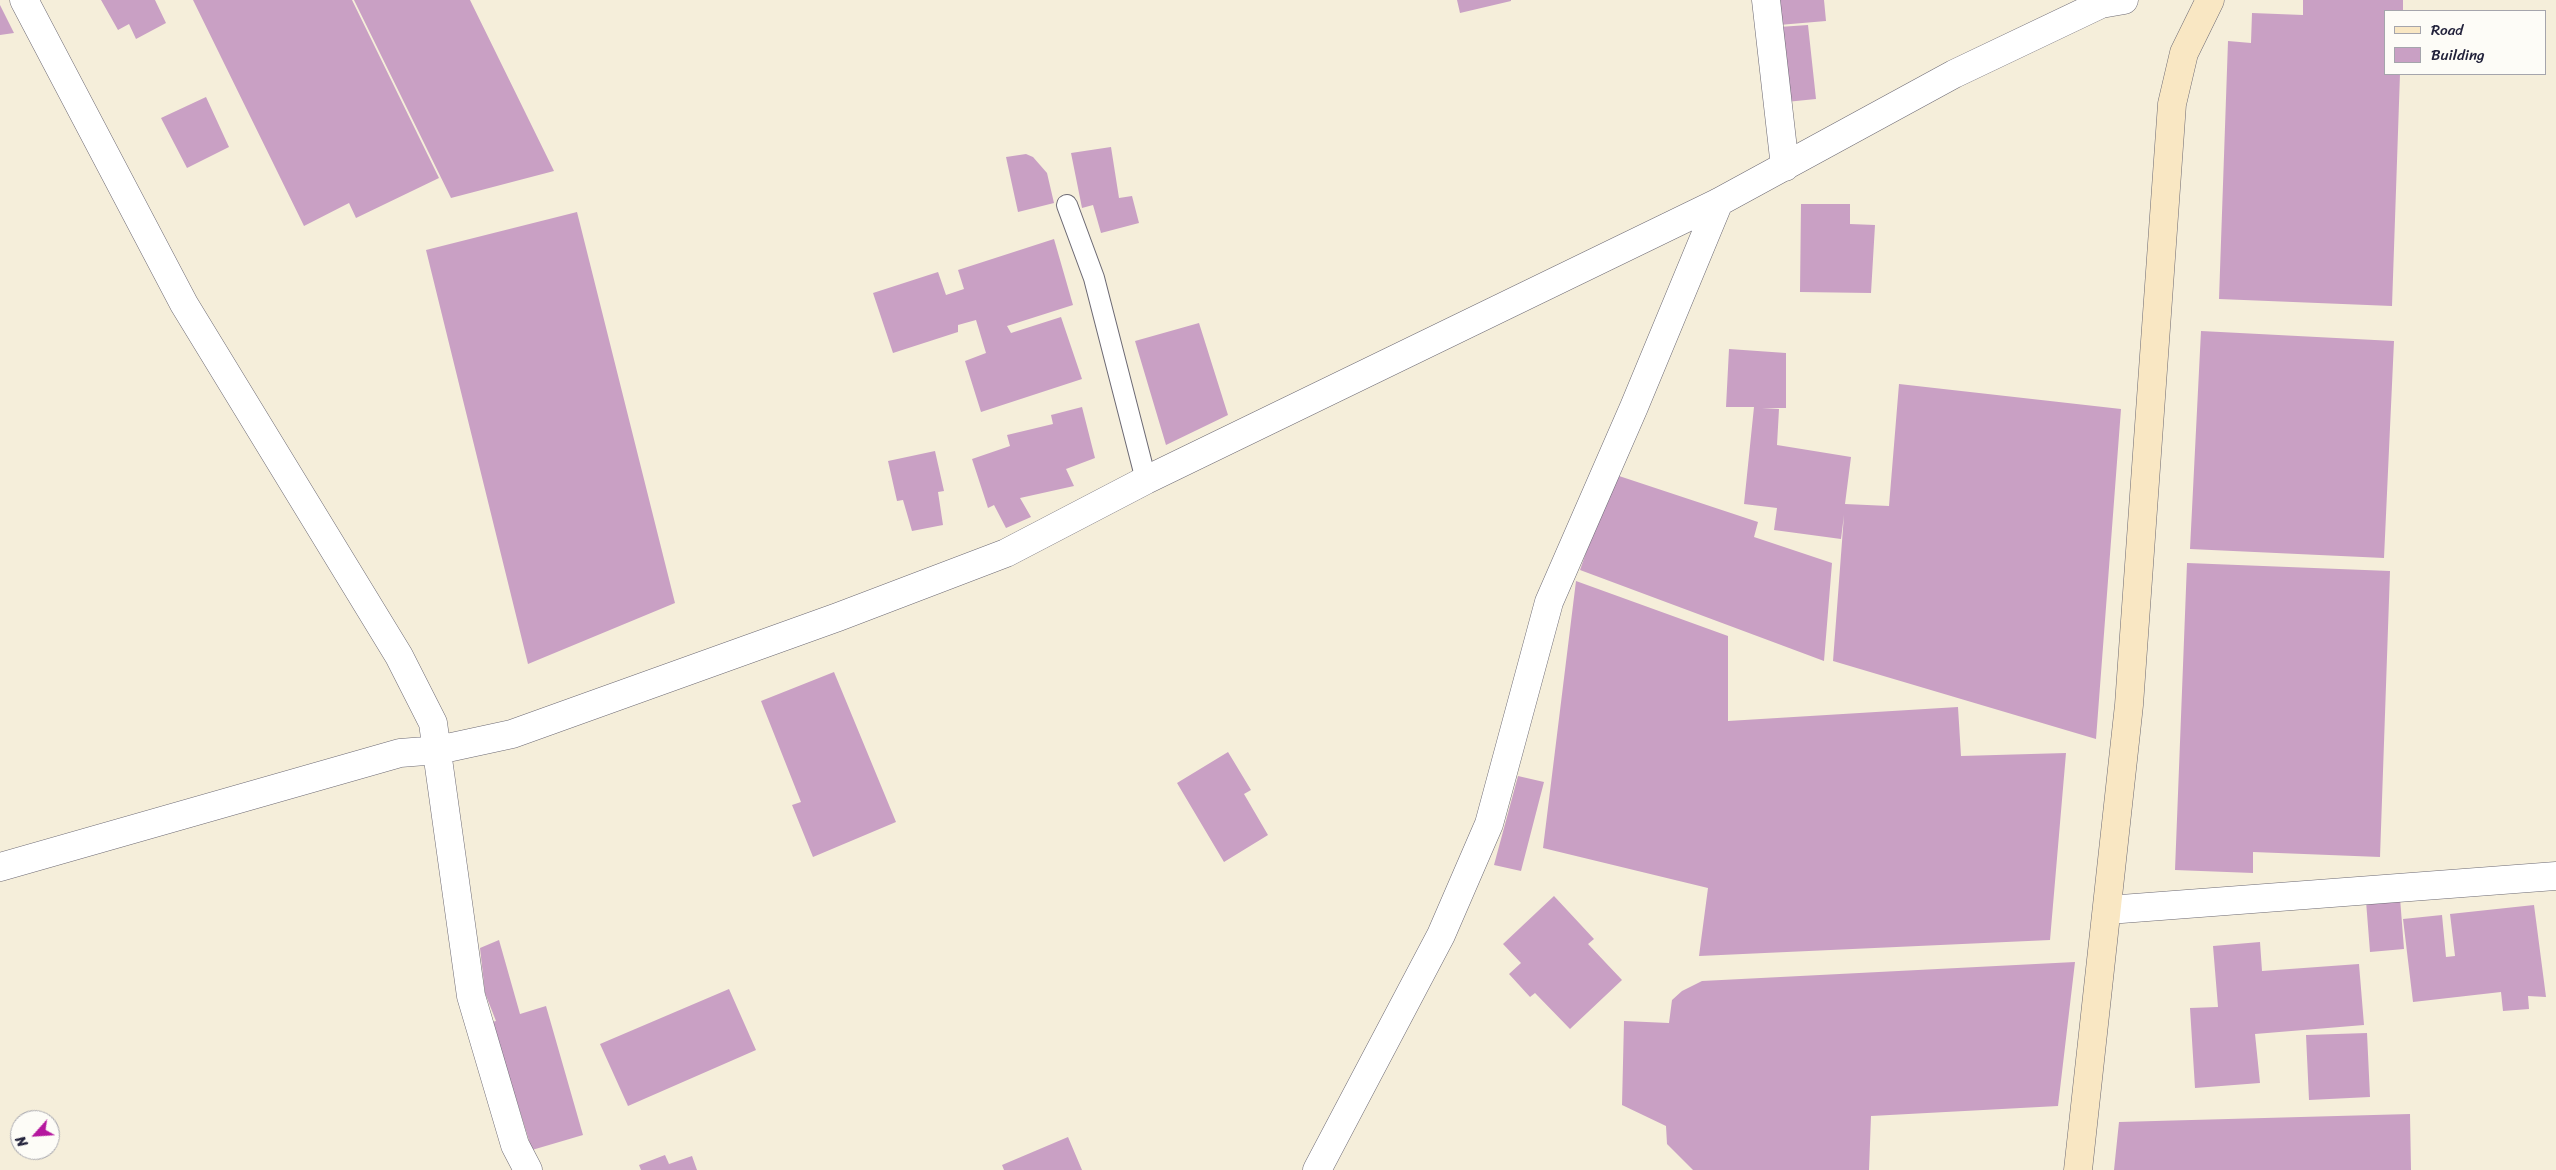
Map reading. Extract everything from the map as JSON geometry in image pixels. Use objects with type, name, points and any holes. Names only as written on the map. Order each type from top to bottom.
[{"type":"street","points":[[24,0],[184,304],[399,656],[433,723],[471,996],[515,1144],[528,1170]]},
{"type":"street","points":[[1766,0],[1785,167]]},
{"type":"street","points":[[0,867],[400,753],[438,750],[512,734],[838,616],[997,556],[1146,480],[1719,202],[1954,74],[2101,4],[2124,0]]},
{"type":"street","points":[[2078,1170],[2129,705],[2172,104],[2184,53],[2203,1]]},
{"type":"street","points":[[1317,1170],[1441,935],[1488,824],[1548,602],[1634,407],[1719,202]]},
{"type":"street","points":[[2108,910],[2556,876]]},
{"type":"lane","points":[[1067,206],[1094,278],[1146,480]]},
{"type":"building","points":[[101,0],[155,0],[166,23],[136,39],[129,24],[118,30]]},
{"type":"building","points":[[193,0],[352,0],[439,178],[356,218],[349,203],[304,226]]},
{"type":"building","points":[[354,0],[470,0],[554,171],[451,198]]},
{"type":"building","points":[[1457,0],[1511,0],[1511,1],[1460,13]]},
{"type":"building","points":[[1776,0],[1824,0],[1826,21],[1779,25]]},
{"type":"building","points":[[2303,0],[2403,0],[2403,10],[2384,10],[2384,75],[2400,75],[2392,306],[2219,299],[2228,41],[2251,43],[2252,13],[2303,15]]},
{"type":"building","points":[[0,5],[14,33],[0,35]]},
{"type":"building","points":[[1808,25],[1816,99],[1786,102],[1779,27]]},
{"type":"building","points":[[206,97],[229,147],[187,168],[161,118]]},
{"type":"building","points":[[1111,147],[1119,198],[1132,196],[1139,223],[1101,233],[1093,205],[1082,208],[1071,153]]},
{"type":"building","points":[[1026,154],[1033,157],[1047,173],[1054,203],[1018,212],[1006,157]]},
{"type":"building","points":[[1801,204],[1850,204],[1850,224],[1875,225],[1871,293],[1800,292]]},
{"type":"building","points":[[577,212],[675,603],[528,664],[426,250]]},
{"type":"building","points":[[1054,239],[1073,305],[1007,326],[1011,333],[1061,317],[1082,379],[981,412],[965,361],[986,353],[976,320],[958,325],[958,332],[893,353],[873,293],[938,272],[946,295],[964,289],[958,270]]},
{"type":"building","points":[[1199,323],[1228,415],[1166,445],[1135,341]]},
{"type":"building","points":[[2201,331],[2394,341],[2384,558],[2190,549]]},
{"type":"building","points":[[1729,349],[1786,353],[1786,408],[1762,408],[1779,409],[1777,445],[1851,457],[1845,504],[1889,506],[1899,384],[2121,409],[2096,739],[1833,661],[1844,515],[1841,539],[1774,530],[1777,508],[1744,504],[1754,407],[1726,407]]},
{"type":"building","points":[[1082,407],[1095,458],[1066,469],[1074,486],[1020,498],[1031,517],[1006,528],[994,505],[988,508],[972,459],[1010,446],[1007,435],[1053,424],[1051,415]]},
{"type":"building","points":[[935,451],[944,491],[938,492],[943,525],[912,531],[903,500],[897,501],[888,461]]},
{"type":"building","points":[[1613,474],[1758,522],[1754,537],[1832,563],[1824,661],[1580,570]]},
{"type":"building","points":[[2187,563],[2390,571],[2380,857],[2253,852],[2253,873],[2175,870]]},
{"type":"building","points":[[1576,581],[1728,636],[1728,721],[1958,707],[1961,756],[2066,753],[2050,940],[1699,956],[1708,888],[1543,848]]},
{"type":"building","points":[[834,672],[896,822],[813,857],[792,805],[801,802],[761,701]]},
{"type":"building","points":[[1228,752],[1251,790],[1244,794],[1268,835],[1224,862],[1177,783]]},
{"type":"building","points":[[1518,776],[1544,782],[1521,871],[1494,865]]},
{"type":"building","points":[[1554,896],[1594,939],[1588,944],[1622,980],[1570,1029],[1535,993],[1530,997],[1509,974],[1521,963],[1503,944]]},
{"type":"building","points":[[2400,898],[2404,949],[2370,952],[2366,901]]},
{"type":"building","points":[[2534,905],[2546,997],[2528,996],[2529,1009],[2503,1011],[2501,992],[2413,1002],[2403,919],[2442,915],[2446,957],[2455,956],[2450,914]]},
{"type":"building","points":[[499,940],[520,1014],[546,1006],[583,1135],[532,1150],[492,1022],[496,1021],[485,993],[480,948]]},
{"type":"building","points":[[2260,942],[2262,971],[2359,964],[2364,1025],[2255,1034],[2260,1083],[2195,1088],[2190,1008],[2218,1007],[2213,946]]},
{"type":"building","points":[[2075,962],[2058,1106],[1871,1116],[1869,1170],[1693,1170],[1667,1144],[1666,1126],[1622,1105],[1624,1021],[1669,1023],[1672,1000],[1682,991],[1702,981]]},
{"type":"building","points":[[729,989],[756,1050],[628,1106],[600,1044]]},
{"type":"building","points":[[2367,1033],[2370,1097],[2309,1100],[2306,1035]]},
{"type":"building","points":[[2410,1114],[2411,1170],[2114,1170],[2119,1122]]},
{"type":"building","points":[[1068,1137],[1082,1170],[1004,1170],[1002,1165]]},
{"type":"building","points":[[665,1155],[669,1164],[692,1156],[697,1170],[641,1170],[639,1165]]}]
